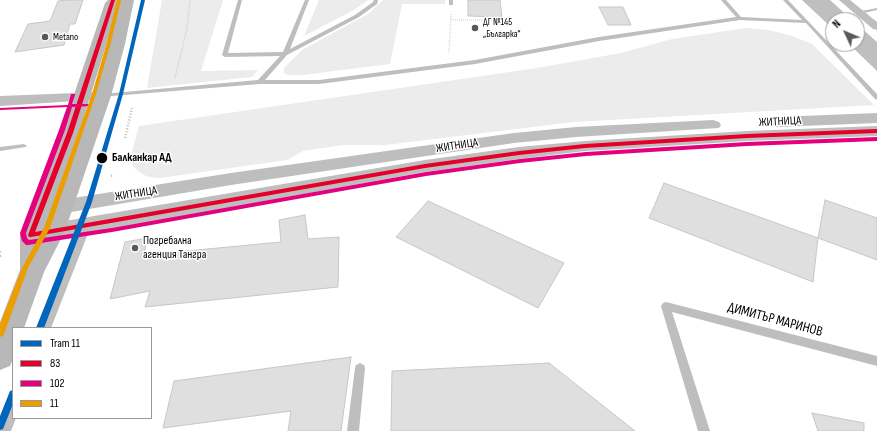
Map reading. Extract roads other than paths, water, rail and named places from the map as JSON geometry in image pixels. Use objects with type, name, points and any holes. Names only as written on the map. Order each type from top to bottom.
[{"type":"main road","points":[[43,233],[40,211],[70,133],[105,28],[112,0]]},
{"type":"main road","points":[[2,345],[32,271],[43,233],[63,207],[102,96],[117,44],[127,0]]},
{"type":"street","points":[[844,0],[859,12]]},
{"type":"street","points":[[865,17],[877,27]]},
{"type":"street","points":[[0,100],[102,96]]},
{"type":"street","name":"ЖИТНИЦА","points":[[40,211],[231,179],[514,138],[576,132],[877,118]]},
{"type":"street","name":"ЖИТНИЦА","points":[[43,233],[425,166],[519,153],[585,146],[747,136],[877,131]]},
{"type":"lane","points":[[240,0],[225,55],[284,54],[357,16],[376,0]]},
{"type":"lane","points":[[260,82],[284,54],[307,0]]},
{"type":"lane","points":[[723,0],[740,18]]},
{"type":"lane","points":[[785,0],[877,98]]},
{"type":"lane","points":[[859,12],[877,9]]},
{"type":"lane","points":[[102,96],[260,82],[319,82],[475,62],[599,39],[740,18],[807,22]]},
{"type":"lane","points":[[46,327],[87,226]]},
{"type":"lane","name":"ДИМИТЪР МАРИНОВ","points":[[704,431],[666,306],[877,361]]},
{"type":"lane","points":[[353,431],[360,368]]},
{"type":"lane","points":[[5,431],[12,414]]},
{"type":"waterway","points":[[0,149],[24,146]]},
{"type":"tram line","name":"11","points":[[40,327],[89,202],[121,94],[143,0]]},
{"type":"tram line","name":"11","points":[[0,426],[12,396]]},
{"type":"place","name":"ДГ №145 „Българка“","points":[[475,28]]},
{"type":"place","name":"Metano","points":[[45,37]]},
{"type":"place","name":"Балканкар АД","points":[[102,158]]},
{"type":"place","name":"Погребална агенция Тангра","points":[[135,248]]}]
